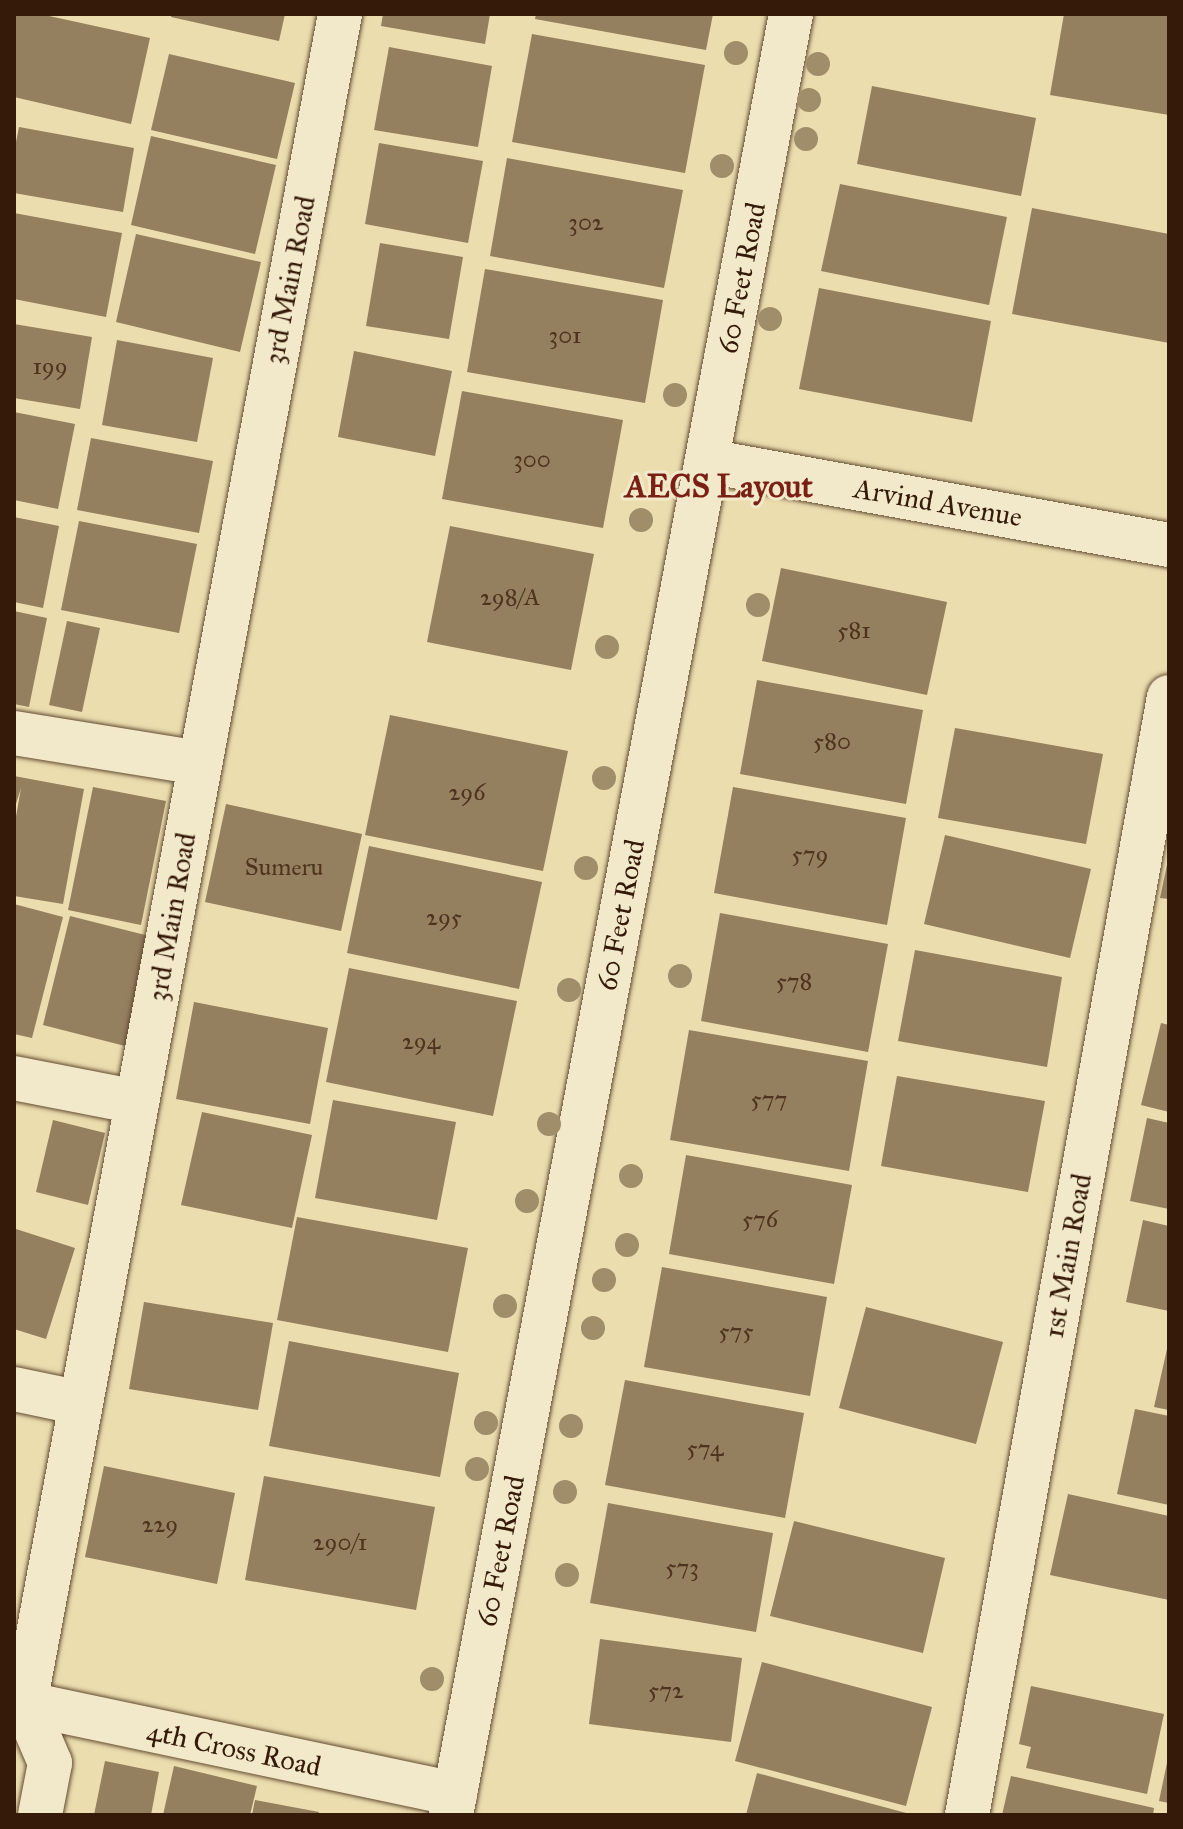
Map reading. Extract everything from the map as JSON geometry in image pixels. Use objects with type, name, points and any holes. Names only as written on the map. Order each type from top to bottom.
[{"type":"street","name":"3rd Main Road","points":[[20,1702],[81,1403],[340,14]]},
{"type":"street","name":"60 Feet Road","points":[[453,1805],[791,14]]},
{"type":"street","name":"Arvind Avenue","points":[[707,461],[1169,545]]},
{"type":"street","name":"1st Main Road","points":[[967,1815],[1169,697]]},
{"type":"street","points":[[14,733],[200,763]]},
{"type":"street","points":[[14,1078],[137,1102]]},
{"type":"street","points":[[14,1389],[81,1403]]},
{"type":"street","points":[[20,1702],[50,1763],[40,1815]]},
{"type":"street","name":"4th Cross Road","points":[[20,1702],[453,1805]]},
{"type":"building","points":[[16,14],[40,14],[150,38],[131,124],[14,97]]},
{"type":"building","points":[[172,14],[285,14],[279,41],[171,17]]},
{"type":"building","points":[[383,14],[490,14],[485,44],[381,26]]},
{"type":"building","points":[[536,14],[713,14],[706,50],[535,19]]},
{"type":"building","points":[[1064,14],[1169,15],[1169,115],[1050,95]]},
{"type":"building","points":[[532,34],[705,65],[685,173],[512,142]]},
{"type":"building","points":[[389,47],[492,66],[478,147],[374,130]]},
{"type":"building","points":[[169,54],[295,83],[277,159],[151,130]]},
{"type":"building","points":[[872,86],[1036,118],[1021,196],[857,164]]},
{"type":"building","points":[[19,127],[134,148],[123,212],[14,193],[14,152]]},
{"type":"building","points":[[151,136],[276,165],[255,254],[131,225]]},
{"type":"building","points":[[379,143],[483,161],[468,243],[365,224]]},
{"type":"building","points":[[507,158],[683,190],[664,288],[490,256]]},
{"type":"building","points":[[840,184],[1007,217],[989,305],[821,271]]},
{"type":"building","points":[[1032,208],[1169,234],[1169,343],[1012,314]]},
{"type":"building","points":[[14,213],[122,233],[106,317],[14,299]]},
{"type":"building","points":[[136,234],[261,262],[240,352],[116,322]]},
{"type":"building","points":[[380,243],[463,257],[449,339],[366,326]]},
{"type":"building","points":[[485,269],[663,300],[645,403],[467,372]]},
{"type":"building","points":[[819,288],[991,321],[972,422],[799,389]]},
{"type":"building","points":[[14,324],[92,337],[80,409],[14,398]]},
{"type":"building","points":[[117,340],[213,358],[197,442],[102,425]]},
{"type":"building","points":[[354,351],[452,371],[435,456],[338,437]]},
{"type":"building","points":[[462,391],[623,420],[603,528],[442,499]]},
{"type":"building","points":[[14,412],[75,424],[58,509],[14,500]]},
{"type":"building","points":[[91,438],[213,461],[199,533],[77,510]]},
{"type":"building","points":[[14,517],[59,526],[43,608],[14,602]]},
{"type":"building","points":[[79,521],[197,544],[179,633],[61,610]]},
{"type":"building","points":[[450,526],[594,554],[571,670],[427,642]]},
{"type":"building","points":[[781,568],[947,602],[927,695],[762,661]]},
{"type":"building","points":[[14,611],[47,618],[29,707],[14,704]]},
{"type":"building","points":[[67,621],[100,628],[82,712],[49,705]]},
{"type":"building","points":[[757,680],[923,710],[906,804],[740,774]]},
{"type":"building","points":[[390,715],[568,751],[543,871],[365,835]]},
{"type":"building","points":[[955,728],[1103,754],[1086,844],[938,818]]},
{"type":"building","points":[[14,776],[84,789],[63,904],[14,896],[14,828],[21,788],[14,810]]},
{"type":"building","points":[[93,787],[166,801],[141,925],[68,910]]},
{"type":"building","points":[[733,787],[906,818],[887,925],[714,893]]},
{"type":"building","points":[[226,804],[362,834],[341,931],[205,902]]},
{"type":"building","points":[[945,835],[1091,869],[1070,958],[924,924]]},
{"type":"building","points":[[369,846],[542,882],[519,989],[347,953]]},
{"type":"building","points":[[1169,861],[1169,899],[1160,898]]},
{"type":"building","points":[[14,904],[63,917],[32,1038],[14,1034]]},
{"type":"building","points":[[720,913],[888,944],[868,1052],[701,1021]]},
{"type":"building","points":[[70,916],[153,937],[125,1046],[43,1025]]},
{"type":"building","points":[[915,950],[1062,977],[1047,1067],[898,1041]]},
{"type":"building","points":[[349,968],[517,1001],[493,1116],[326,1082]]},
{"type":"building","points":[[194,1002],[328,1028],[310,1124],[176,1099]]},
{"type":"building","points":[[1161,1023],[1169,1025],[1169,1112],[1141,1105]]},
{"type":"building","points":[[689,1030],[868,1061],[849,1171],[670,1140]]},
{"type":"building","points":[[897,1076],[1045,1101],[1028,1192],[881,1166]]},
{"type":"building","points":[[333,1100],[456,1122],[437,1220],[315,1198]]},
{"type":"building","points":[[202,1112],[312,1135],[292,1228],[181,1205]]},
{"type":"building","points":[[1147,1118],[1169,1123],[1169,1209],[1130,1201]]},
{"type":"building","points":[[53,1120],[105,1133],[88,1205],[36,1192]]},
{"type":"building","points":[[686,1155],[852,1185],[834,1284],[669,1254]]},
{"type":"building","points":[[297,1217],[468,1248],[448,1352],[277,1320]]},
{"type":"building","points":[[1143,1220],[1169,1226],[1169,1311],[1126,1302]]},
{"type":"building","points":[[16,1229],[75,1248],[46,1339],[14,1329]]},
{"type":"building","points":[[662,1267],[827,1297],[810,1396],[644,1367]]},
{"type":"building","points":[[144,1302],[273,1323],[258,1410],[129,1389]]},
{"type":"building","points":[[866,1307],[1003,1342],[976,1444],[839,1408]]},
{"type":"building","points":[[1169,1340],[1169,1410],[1154,1407]]},
{"type":"building","points":[[289,1341],[459,1373],[440,1477],[269,1446]]},
{"type":"building","points":[[625,1380],[804,1413],[785,1518],[605,1485]]},
{"type":"building","points":[[1135,1409],[1169,1416],[1169,1505],[1117,1494]]},
{"type":"building","points":[[104,1466],[235,1493],[217,1584],[85,1557]]},
{"type":"building","points":[[264,1476],[435,1507],[416,1610],[245,1580]]},
{"type":"building","points":[[1068,1494],[1169,1516],[1169,1600],[1050,1575]]},
{"type":"building","points":[[608,1503],[773,1533],[756,1632],[590,1603]]},
{"type":"building","points":[[794,1521],[945,1558],[923,1653],[770,1616]]},
{"type":"building","points":[[600,1639],[742,1658],[731,1742],[589,1724]]},
{"type":"building","points":[[762,1662],[932,1707],[906,1806],[735,1761]]},
{"type":"building","points":[[1031,1686],[1164,1714],[1147,1794],[1026,1768],[1031,1747],[1019,1744]]},
{"type":"building","points":[[1169,1759],[1169,1803],[1159,1801]]},
{"type":"building","points":[[105,1761],[159,1772],[151,1815],[94,1815]]},
{"type":"building","points":[[174,1766],[257,1786],[250,1815],[163,1815]]},
{"type":"building","points":[[757,1773],[910,1814],[910,1815],[746,1815]]},
{"type":"building","points":[[1011,1776],[1154,1808],[1153,1815],[1002,1815]]},
{"type":"building","points":[[255,1800],[319,1812],[318,1815],[252,1815]]},
{"type":"district","name":"AECS Layout","points":[[719,487]]}]
